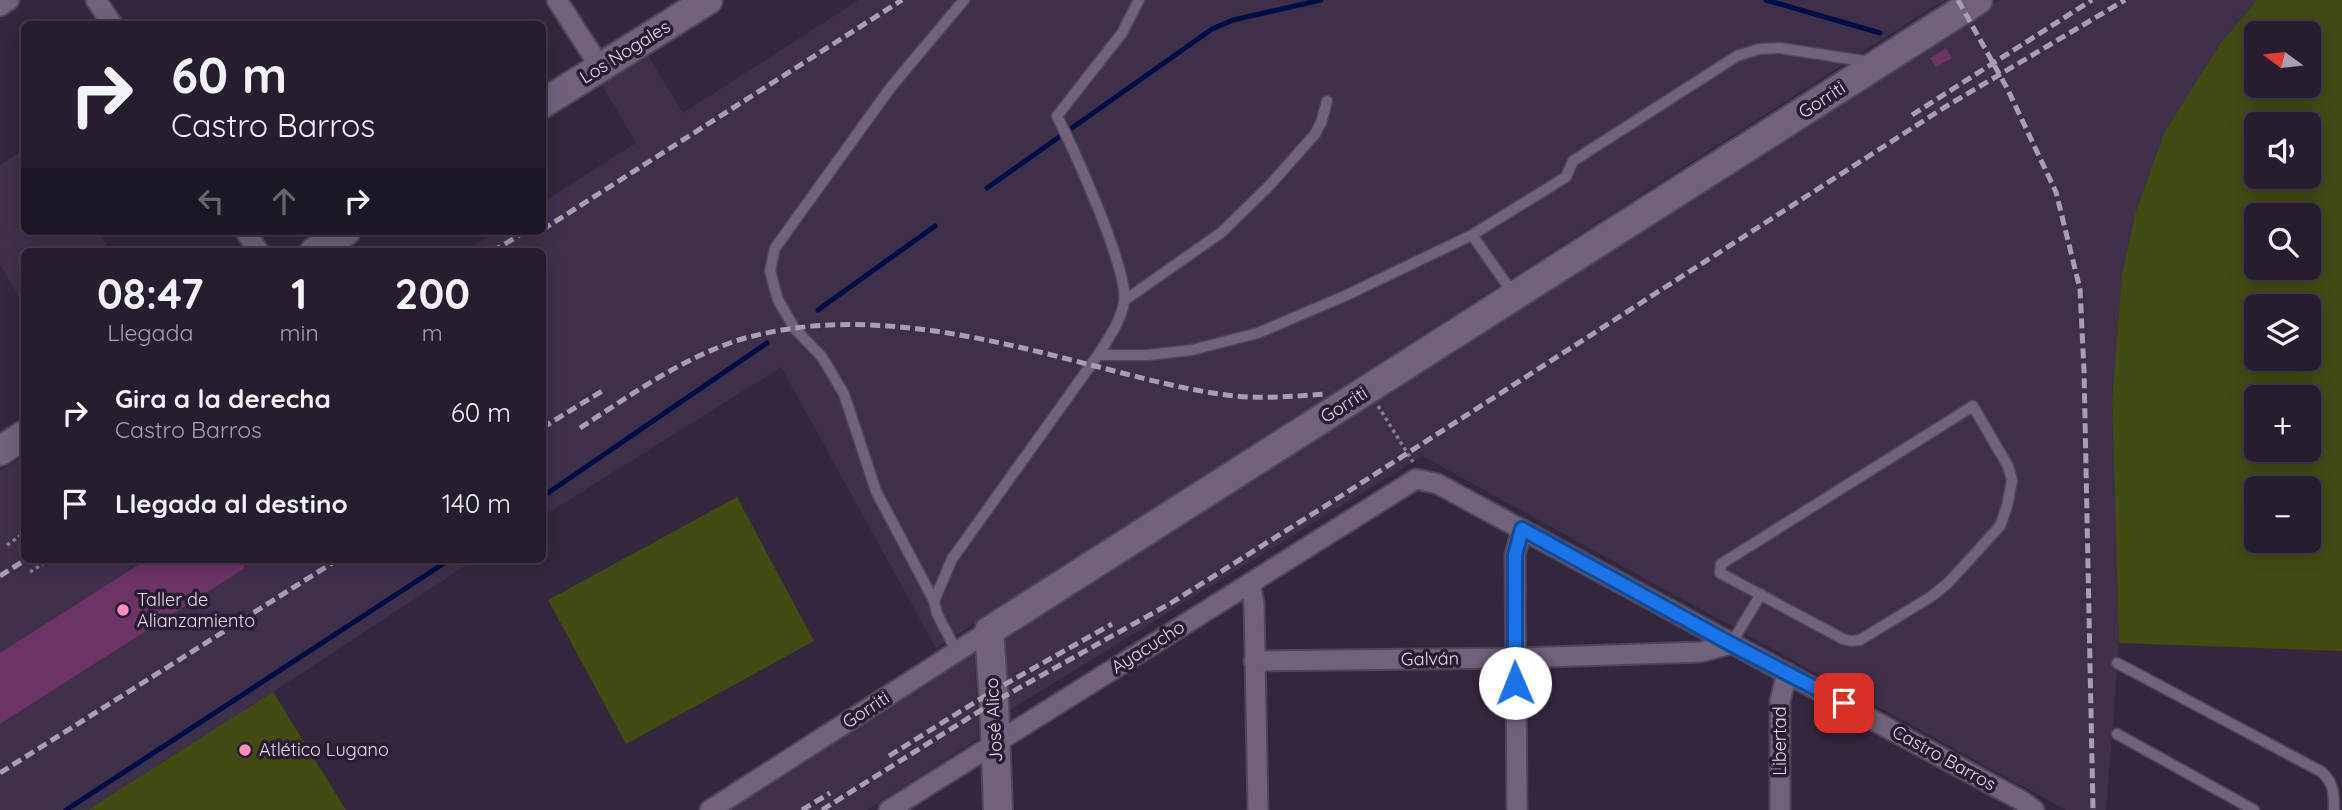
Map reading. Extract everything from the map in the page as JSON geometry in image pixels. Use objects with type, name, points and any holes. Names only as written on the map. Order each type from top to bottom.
[{"type":"street","points":[[0,6],[9,0]]},
{"type":"street","points":[[96,0],[110,21]]},
{"type":"street","points":[[556,0],[600,67]]},
{"type":"street","name":"Los Nogales","points":[[546,101],[708,0]]},
{"type":"street","name":"Gorriti","points":[[710,810],[1978,0]]},
{"type":"street","points":[[320,248],[340,235]]},
{"type":"street","points":[[0,451],[21,437]]},
{"type":"street","name":"Castro Barros","points":[[1416,481],[1438,484],[2022,801],[2034,810]]},
{"type":"street","name":"Ayacucho","points":[[889,810],[1416,481]]},
{"type":"street","points":[[1517,810],[1515,555],[1522,529]]},
{"type":"street","points":[[1250,583],[1254,604],[1258,810]]},
{"type":"street","name":"José Alico","points":[[989,631],[998,810]]},
{"type":"street","name":"Galván","points":[[1254,662],[1701,652],[1731,644]]},
{"type":"street","name":"Libertad","points":[[1780,810],[1780,701],[1787,673]]},
{"type":"lane","points":[[957,652],[937,614],[934,601],[876,491],[844,394],[822,357],[795,329],[783,310],[770,271],[775,248],[891,87],[964,0]]},
{"type":"lane","points":[[1125,300],[1119,269],[1086,179],[1056,116],[1122,33],[1139,0]]},
{"type":"lane","points":[[1098,355],[1149,355],[1192,350],[1258,333],[1347,295],[1472,234],[1566,177],[1573,160],[1737,56],[1780,47],[1879,63]]},
{"type":"lane","points":[[934,601],[952,559],[1098,355],[1125,300],[1222,232],[1270,185],[1315,134],[1327,101]]},
{"type":"lane","points":[[1472,234],[1515,296]]},
{"type":"lane","points":[[1973,406],[2008,466],[2012,480],[2000,526],[1948,583],[1932,596],[1860,640],[1851,641],[1761,594],[1720,573],[1721,564],[1973,406]]},
{"type":"lane","points":[[1731,644],[1761,594]]},
{"type":"lane","points":[[2117,663],[2322,772],[2335,790],[2334,810]]},
{"type":"lane","points":[[2117,734],[2253,810]]},
{"type":"path","points":[[1368,390],[1416,481]]},
{"type":"path","points":[[7,545],[21,535]]},
{"type":"path","points":[[30,572],[44,563]]},
{"type":"shaded area","points":[[859,0],[1946,0],[936,648],[781,367],[546,514],[546,248],[470,248],[491,235],[546,235],[546,200],[636,143],[601,83],[647,54],[683,113]]},
{"type":"shaded area","points":[[2000,0],[2257,0],[2220,44],[2164,133],[2135,214],[2122,275],[2112,399],[2119,643],[2106,810],[2066,810],[1422,456],[1010,710],[1003,637]]},
{"type":"shaded area","points":[[21,152],[21,235],[100,235],[109,248],[21,248],[21,300],[0,265],[0,165]]},
{"type":"shaded area","points":[[21,458],[21,563],[469,563],[87,810],[0,810],[0,471]]},
{"type":"shaded area","points":[[974,652],[979,738],[867,810],[728,810]]},
{"type":"green space","points":[[2257,0],[2342,0],[2342,651],[2119,643],[2112,399],[2122,275],[2135,214],[2164,133],[2220,44]]},
{"type":"green space","points":[[737,497],[814,641],[626,744],[548,600]]},
{"type":"green space","name":"Atlético Lugano","points":[[273,692],[346,810],[87,810],[89,809]]},
{"type":"building","points":[[1946,48],[1952,58],[1936,67],[1930,58]]},
{"type":"building","name":"Taller de Alianzamiento","points":[[141,563],[242,563],[245,568],[0,724],[0,653]]},
{"type":"waterway","points":[[987,188],[1212,29],[1233,20],[1321,0]]},
{"type":"waterway","points":[[1766,0],[1880,33]]},
{"type":"waterway","points":[[818,310],[935,226]]},
{"type":"waterway","points":[[546,494],[767,343]]},
{"type":"waterway","points":[[66,810],[444,563]]},
{"type":"railway","points":[[546,227],[902,0]]},
{"type":"railway","points":[[1958,0],[2007,88],[2056,192],[2080,289],[2093,810]]},
{"type":"railway","points":[[1912,115],[2092,0]]},
{"type":"railway","points":[[822,810],[994,702],[1171,603],[1945,107],[2125,0]]},
{"type":"railway","points":[[498,248],[520,235]]},
{"type":"railway","points":[[580,428],[678,366],[720,347],[785,329],[829,325],[873,325],[962,335],[1218,394],[1258,397],[1326,394]]},
{"type":"railway","points":[[546,426],[602,391]]},
{"type":"railway","points":[[0,576],[21,563]]},
{"type":"railway","points":[[0,773],[332,563]]},
{"type":"railway","points":[[889,756],[993,691],[1112,624]]},
{"type":"railway","points":[[802,810],[830,793]]},
{"type":"place","name":"Taller de Alianzamiento","points":[[123,610]]},
{"type":"place","name":"Atlético Lugano","points":[[245,750]]},
{"type":"route","points":[[1515,683],[1515,555],[1522,529],[1844,703]]}]
